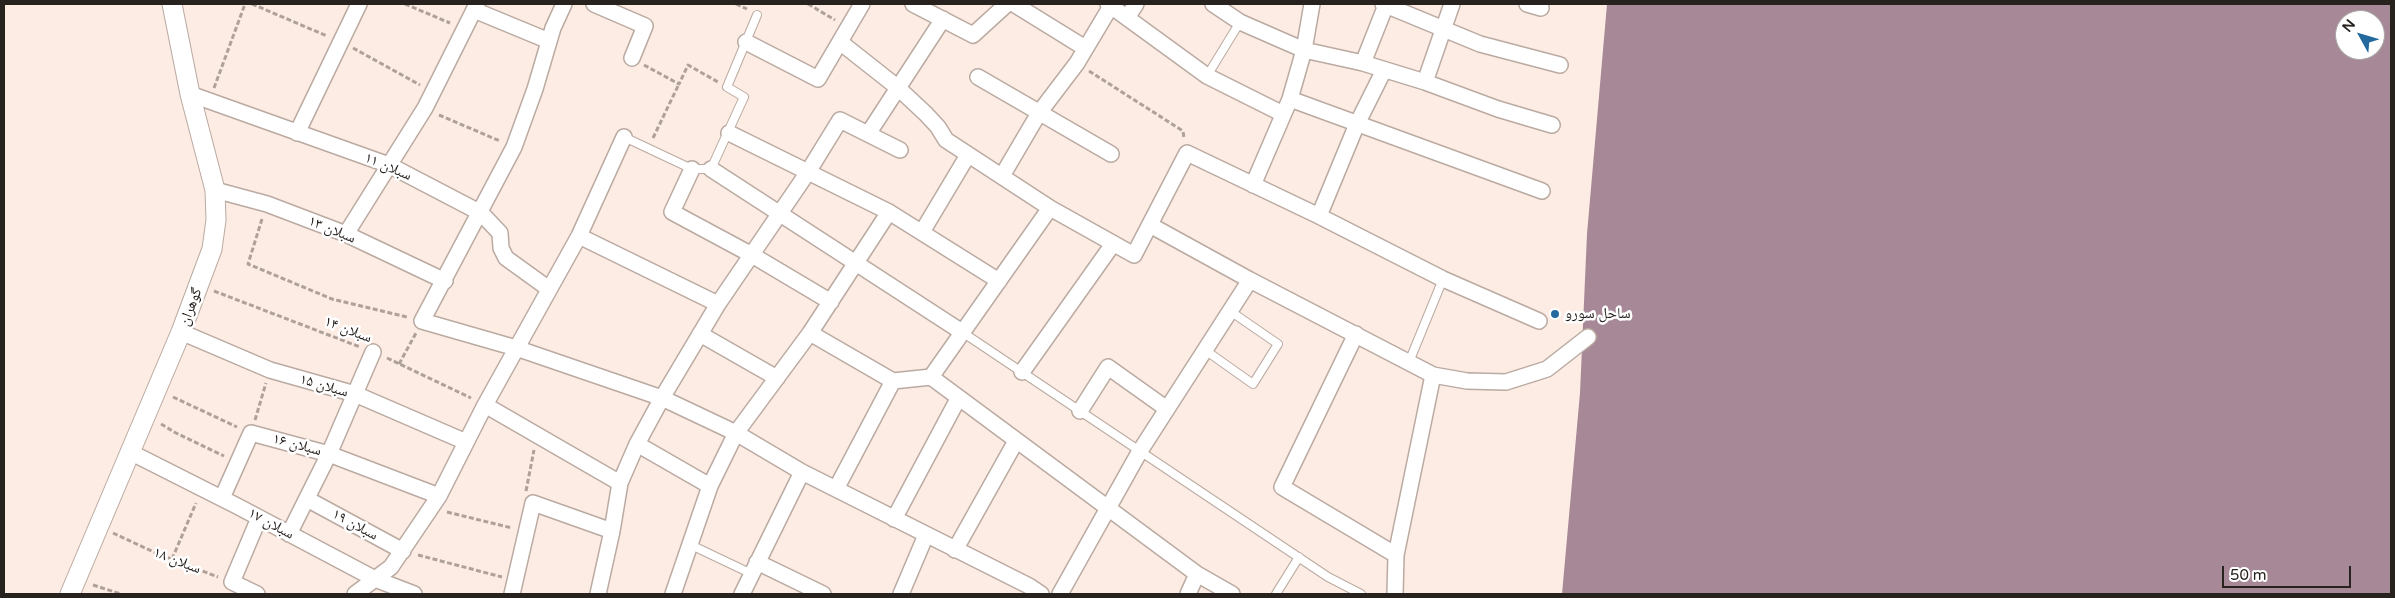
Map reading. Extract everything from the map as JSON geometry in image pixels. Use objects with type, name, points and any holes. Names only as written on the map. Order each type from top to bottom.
[{"type":"street","name":"گوهران","points":[[73,587],[181,332],[212,249],[216,220],[215,190],[190,94],[172,4]]},
{"type":"street","points":[[297,134],[358,4]]},
{"type":"street","points":[[564,4],[553,28],[514,147],[481,213],[422,321],[516,348],[662,398],[736,433],[802,472],[955,550],[1032,592]]},
{"type":"street","points":[[597,4],[645,26],[632,58]]},
{"type":"street","points":[[746,42],[818,78],[862,4]]},
{"type":"street","points":[[913,4],[972,35],[1007,4]]},
{"type":"street","points":[[1014,4],[1085,48]]},
{"type":"street","points":[[1127,18],[1136,4]]},
{"type":"street","points":[[1254,185],[1290,99],[1304,50],[1312,4]]},
{"type":"street","points":[[1363,63],[1384,4],[1480,44],[1560,65]]},
{"type":"street","points":[[1425,82],[1452,4]]},
{"type":"street","points":[[1002,176],[1039,113],[1077,63],[1110,5],[1207,76],[1283,114]]},
{"type":"street","points":[[1217,5],[1240,22],[1304,50],[1363,63],[1425,82],[1498,109],[1552,125]]},
{"type":"street","points":[[346,234],[425,108],[476,7],[549,41]]},
{"type":"street","points":[[868,134],[943,19]]},
{"type":"street","points":[[840,42],[897,88],[938,127],[946,140],[1050,208],[1134,255],[1187,153],[1319,216],[1443,279],[1539,321]]},
{"type":"street","points":[[1319,216],[1357,124],[1384,70]]},
{"type":"street","points":[[978,77],[1111,154]]},
{"type":"street","name":"سبلان ۱۱","points":[[190,94],[389,166],[481,213],[500,232],[501,248],[506,258],[549,290]]},
{"type":"street","points":[[1290,99],[1542,191]]},
{"type":"street","points":[[598,594],[612,532],[620,483],[637,444],[718,304],[808,172],[840,120],[900,150]]},
{"type":"street","points":[[729,133],[889,212],[999,281]]},
{"type":"street","points":[[355,594],[392,567],[435,502],[485,405],[579,236],[624,136]]},
{"type":"street","points":[[922,232],[968,155]]},
{"type":"street","points":[[692,169],[672,212],[752,254],[831,302]]},
{"type":"street","points":[[711,169],[962,332]]},
{"type":"street","name":"سبلان ۱۳","points":[[215,190],[267,204],[346,234],[445,281]]},
{"type":"street","points":[[930,378],[1050,208]]},
{"type":"street","points":[[674,594],[710,486],[736,433],[810,333],[889,212]]},
{"type":"street","points":[[1150,225],[1250,280],[1433,375],[1467,381],[1506,382],[1547,369],[1588,337]]},
{"type":"street","points":[[579,236],[718,304]]},
{"type":"street","points":[[1022,372],[1113,244]]},
{"type":"street","points":[[1060,594],[1140,451],[1250,280]]},
{"type":"street","name":"سبلان ۱۵","points":[[181,332],[270,370],[355,394],[466,442]]},
{"type":"street","points":[[810,333],[893,381],[930,378],[1197,574],[1232,594]]},
{"type":"street","points":[[700,334],[777,378]]},
{"type":"street","points":[[1356,334],[1282,487],[1396,555]]},
{"type":"street","points":[[289,534],[330,454],[373,352]]},
{"type":"street","points":[[1080,411],[1108,367],[1167,409]]},
{"type":"street","points":[[1395,594],[1396,555],[1433,375]]},
{"type":"street","points":[[836,489],[893,381]]},
{"type":"street","points":[[894,519],[958,399]]},
{"type":"street","points":[[485,405],[620,483]]},
{"type":"street","points":[[222,498],[251,433]]},
{"type":"street","name":"سبلان ۱۶","points":[[251,433],[330,454],[435,502]]},
{"type":"street","points":[[955,550],[1016,441]]},
{"type":"street","points":[[637,444],[710,486]]},
{"type":"street","name":"سبلان ۱۷","points":[[130,452],[222,498],[375,579],[414,594]]},
{"type":"street","points":[[742,594],[802,472]]},
{"type":"street","name":"سبلان ۱۹","points":[[307,499],[403,551]]},
{"type":"street","points":[[515,588],[532,503],[612,532]]},
{"type":"street","points":[[257,594],[232,582],[259,518]]},
{"type":"street","points":[[901,594],[926,535]]},
{"type":"street","points":[[754,568],[823,594]]},
{"type":"street","points":[[1188,594],[1197,574]]},
{"type":"lane","points":[[624,136],[648,150],[692,169],[711,169],[744,97],[727,87],[757,14]]},
{"type":"lane","points":[[1207,76],[1240,22]]},
{"type":"lane","points":[[1409,362],[1443,279]]},
{"type":"lane","points":[[1205,350],[1253,384],[1278,344],[1230,311]]},
{"type":"lane","points":[[962,332],[1328,577],[1361,594]]},
{"type":"lane","points":[[690,545],[754,568]]},
{"type":"lane","points":[[1276,594],[1299,557]]},
{"type":"path","points":[[209,102],[245,4]]},
{"type":"path","points":[[405,4],[464,30]]},
{"type":"path","points":[[808,4],[848,28]]},
{"type":"path","points":[[632,58],[679,84]]},
{"type":"path","points":[[1077,63],[1183,131],[1187,153]]},
{"type":"path","points":[[648,150],[688,65],[727,87]]},
{"type":"path","points":[[425,108],[514,147]]},
{"type":"path","points":[[267,204],[248,264],[332,299],[422,321],[398,364]]},
{"type":"path","name":"سبلان ۱۴","points":[[200,285],[373,352],[485,405]]},
{"type":"path","points":[[156,389],[251,433],[270,370]]},
{"type":"path","points":[[146,414],[176,433],[238,462]]},
{"type":"path","points":[[532,503],[524,498],[537,435]]},
{"type":"path","points":[[172,559],[202,488]]},
{"type":"path","points":[[435,502],[527,532]]},
{"type":"path","name":"سبلان ۱۸","points":[[98,526],[172,559],[232,582]]},
{"type":"path","points":[[403,551],[515,588]]},
{"type":"path","points":[[73,587],[121,594]]},
{"type":"shaded area","points":[[1607,4],[2391,4],[2391,594],[1562,594],[1580,393],[1587,234]]},
{"type":"place","name":"ساحل سورو","points":[[1555,314]]}]
